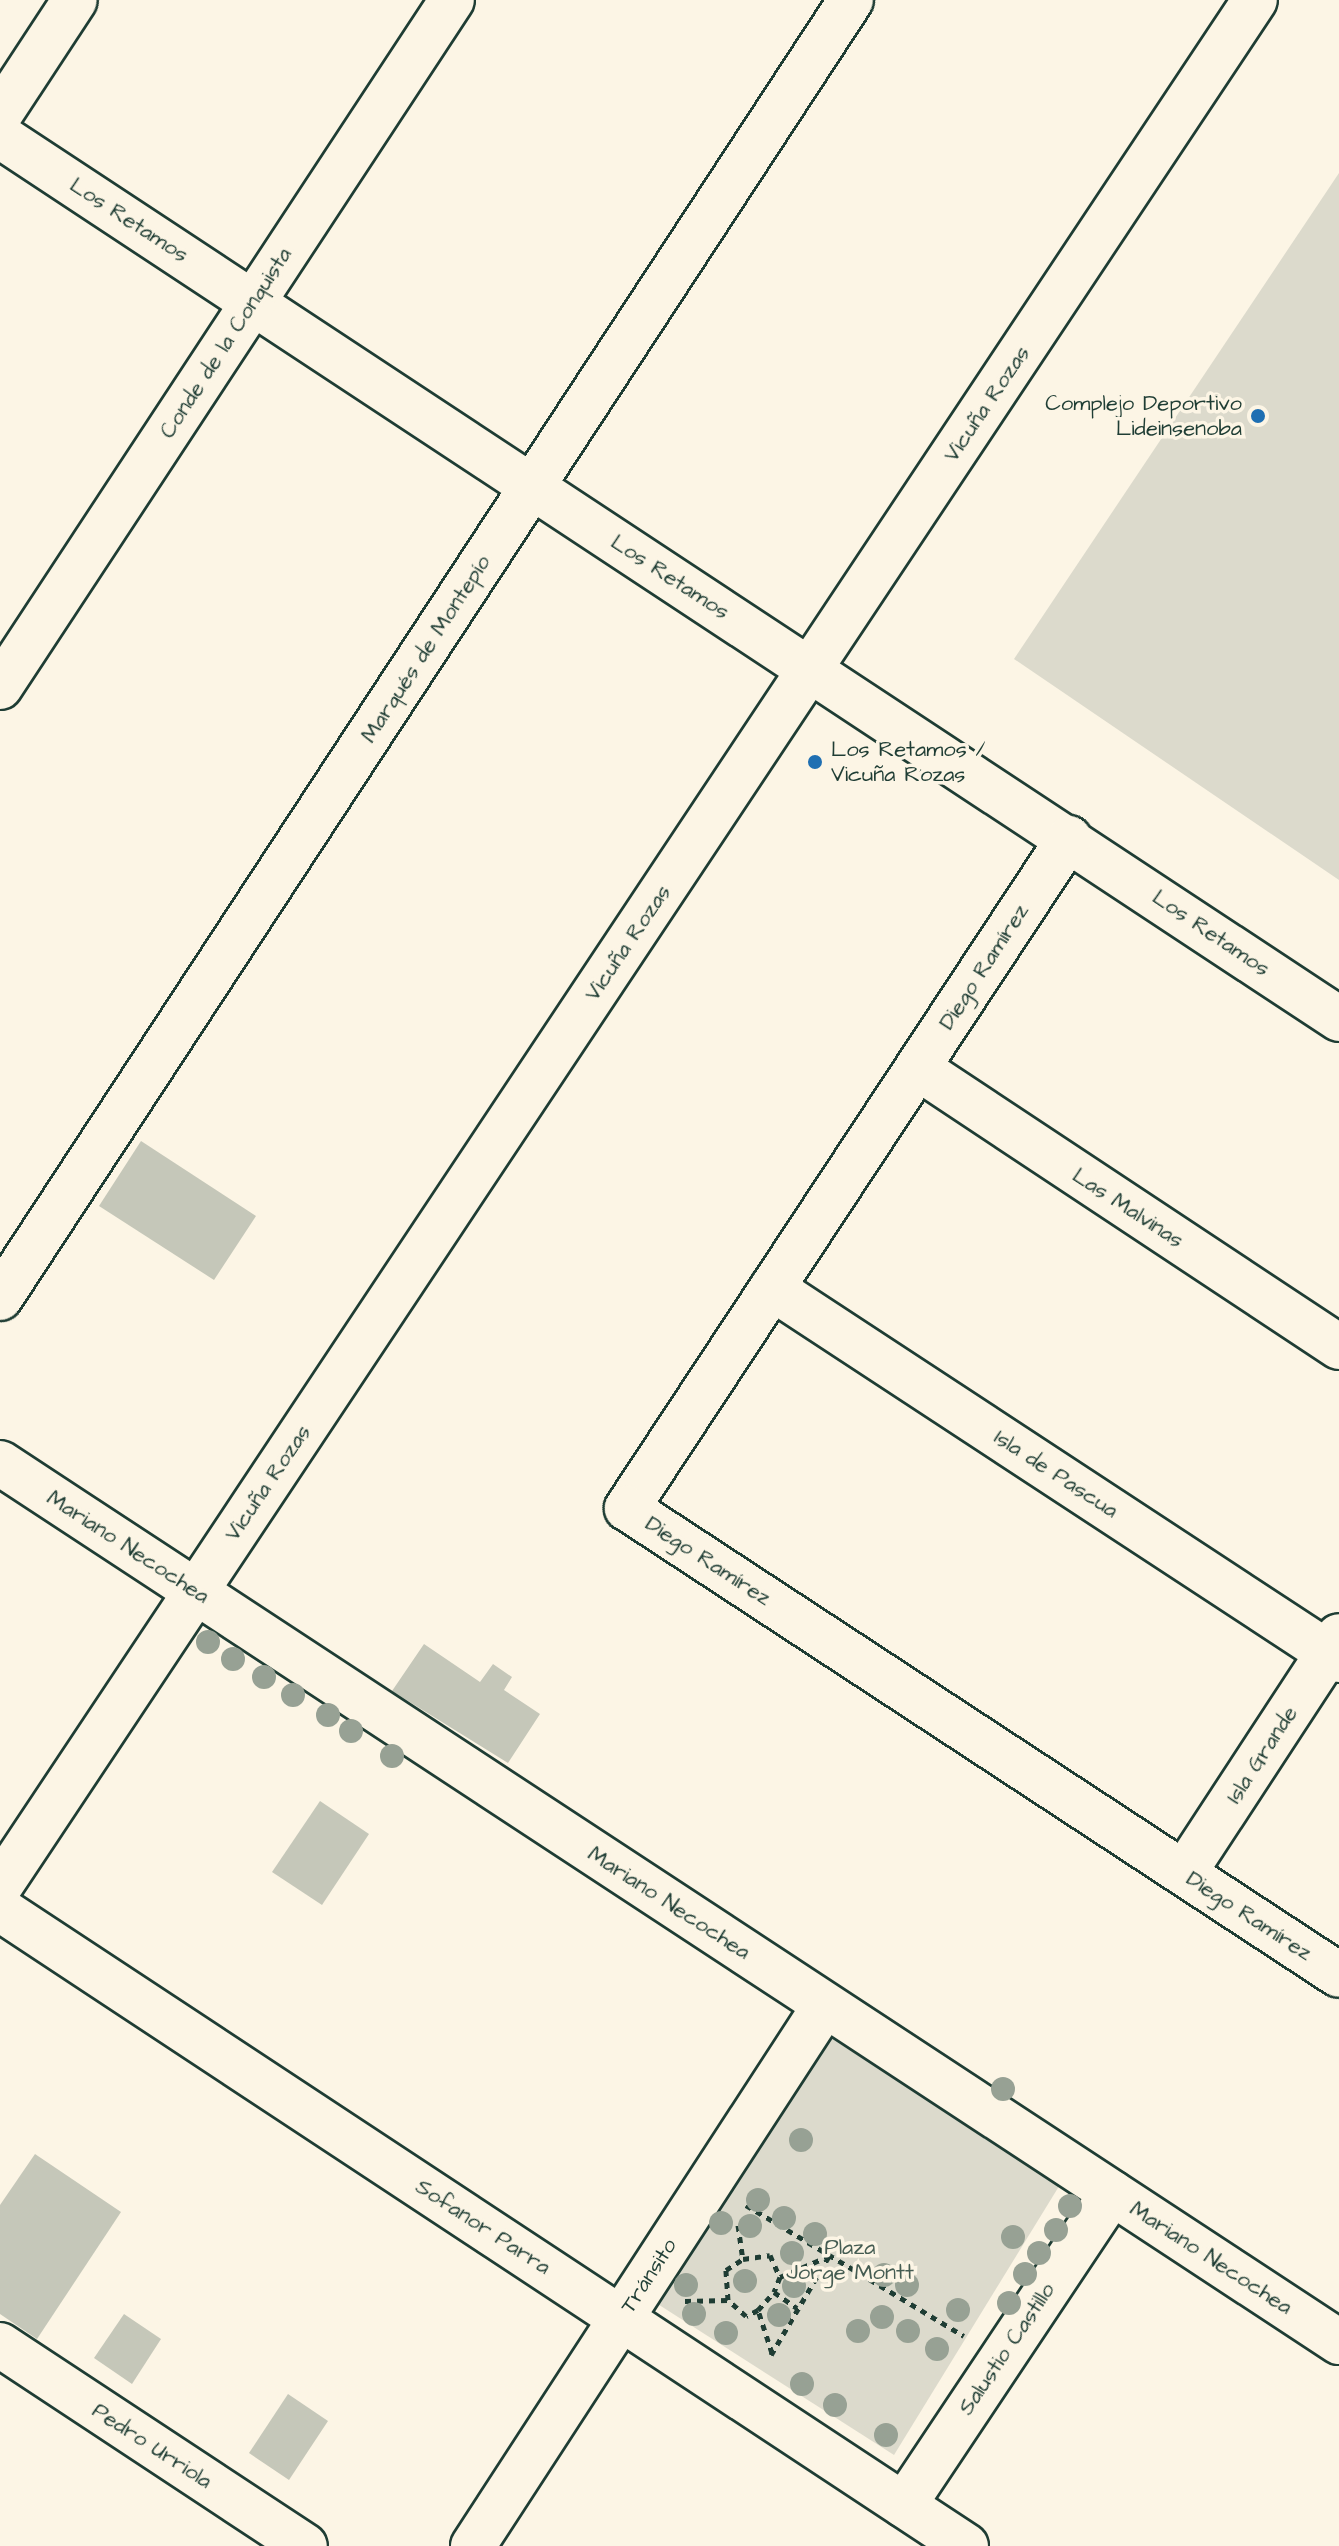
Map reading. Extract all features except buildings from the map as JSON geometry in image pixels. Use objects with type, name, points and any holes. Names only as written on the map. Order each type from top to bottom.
[{"type":"street","points":[[0,114],[75,0]]},
{"type":"street","name":"Conde de la Conquista","points":[[0,687],[452,0]]},
{"type":"street","name":"Marqués de Montepío","points":[[0,1298],[851,0]]},
{"type":"street","name":"Vicuña Rozas","points":[[0,1886],[1255,0]]},
{"type":"street","name":"Los Retamos","points":[[0,136],[1069,838],[1339,1019]]},
{"type":"street","name":"Diego Ramírez","points":[[1069,838],[627,1508],[1339,1975]]},
{"type":"street","name":"Las Malvinas","points":[[918,1068],[1339,1347]]},
{"type":"street","name":"Isla de Pascua","points":[[772,1288],[1335,1650]]},
{"type":"street","name":"Mariano Necochea","points":[[0,1463],[1339,2342]]},
{"type":"street","name":"Isla Grande","points":[[1184,1873],[1335,1650]]},
{"type":"street","name":"Sofanor Parra","points":[[0,1909],[966,2546]]},
{"type":"street","name":"Tránsito","points":[[473,2546],[825,2005]]},
{"type":"street","name":"Salustio Castillo","points":[[904,2505],[1112,2193]]},
{"type":"street","name":"Pedro Urriola","points":[[0,2345],[305,2546]]},
{"type":"path","points":[[734,2198],[975,2342]]},
{"type":"path","points":[[736,2214],[743,2259]]},
{"type":"path","points":[[780,2277],[770,2255],[743,2259],[726,2270],[728,2300],[746,2316],[758,2310],[774,2292],[780,2277],[829,2256]]},
{"type":"path","points":[[765,2364],[829,2256]]},
{"type":"path","points":[[774,2292],[797,2308]]},
{"type":"path","points":[[758,2310],[772,2353]]},
{"type":"green space","name":"Complejo Deportivo Lideinsenoba","points":[[1339,173],[1339,880],[1014,659]]},
{"type":"green space","name":"Plaza Jorge Montt","points":[[829,2037],[1061,2183],[894,2455],[653,2301]]},
{"type":"place","name":"Complejo Deportivo Lideinsenoba","points":[[1258,416]]},
{"type":"place","name":"Los Retamos / Vicuña Rozas","points":[[815,762]]}]
